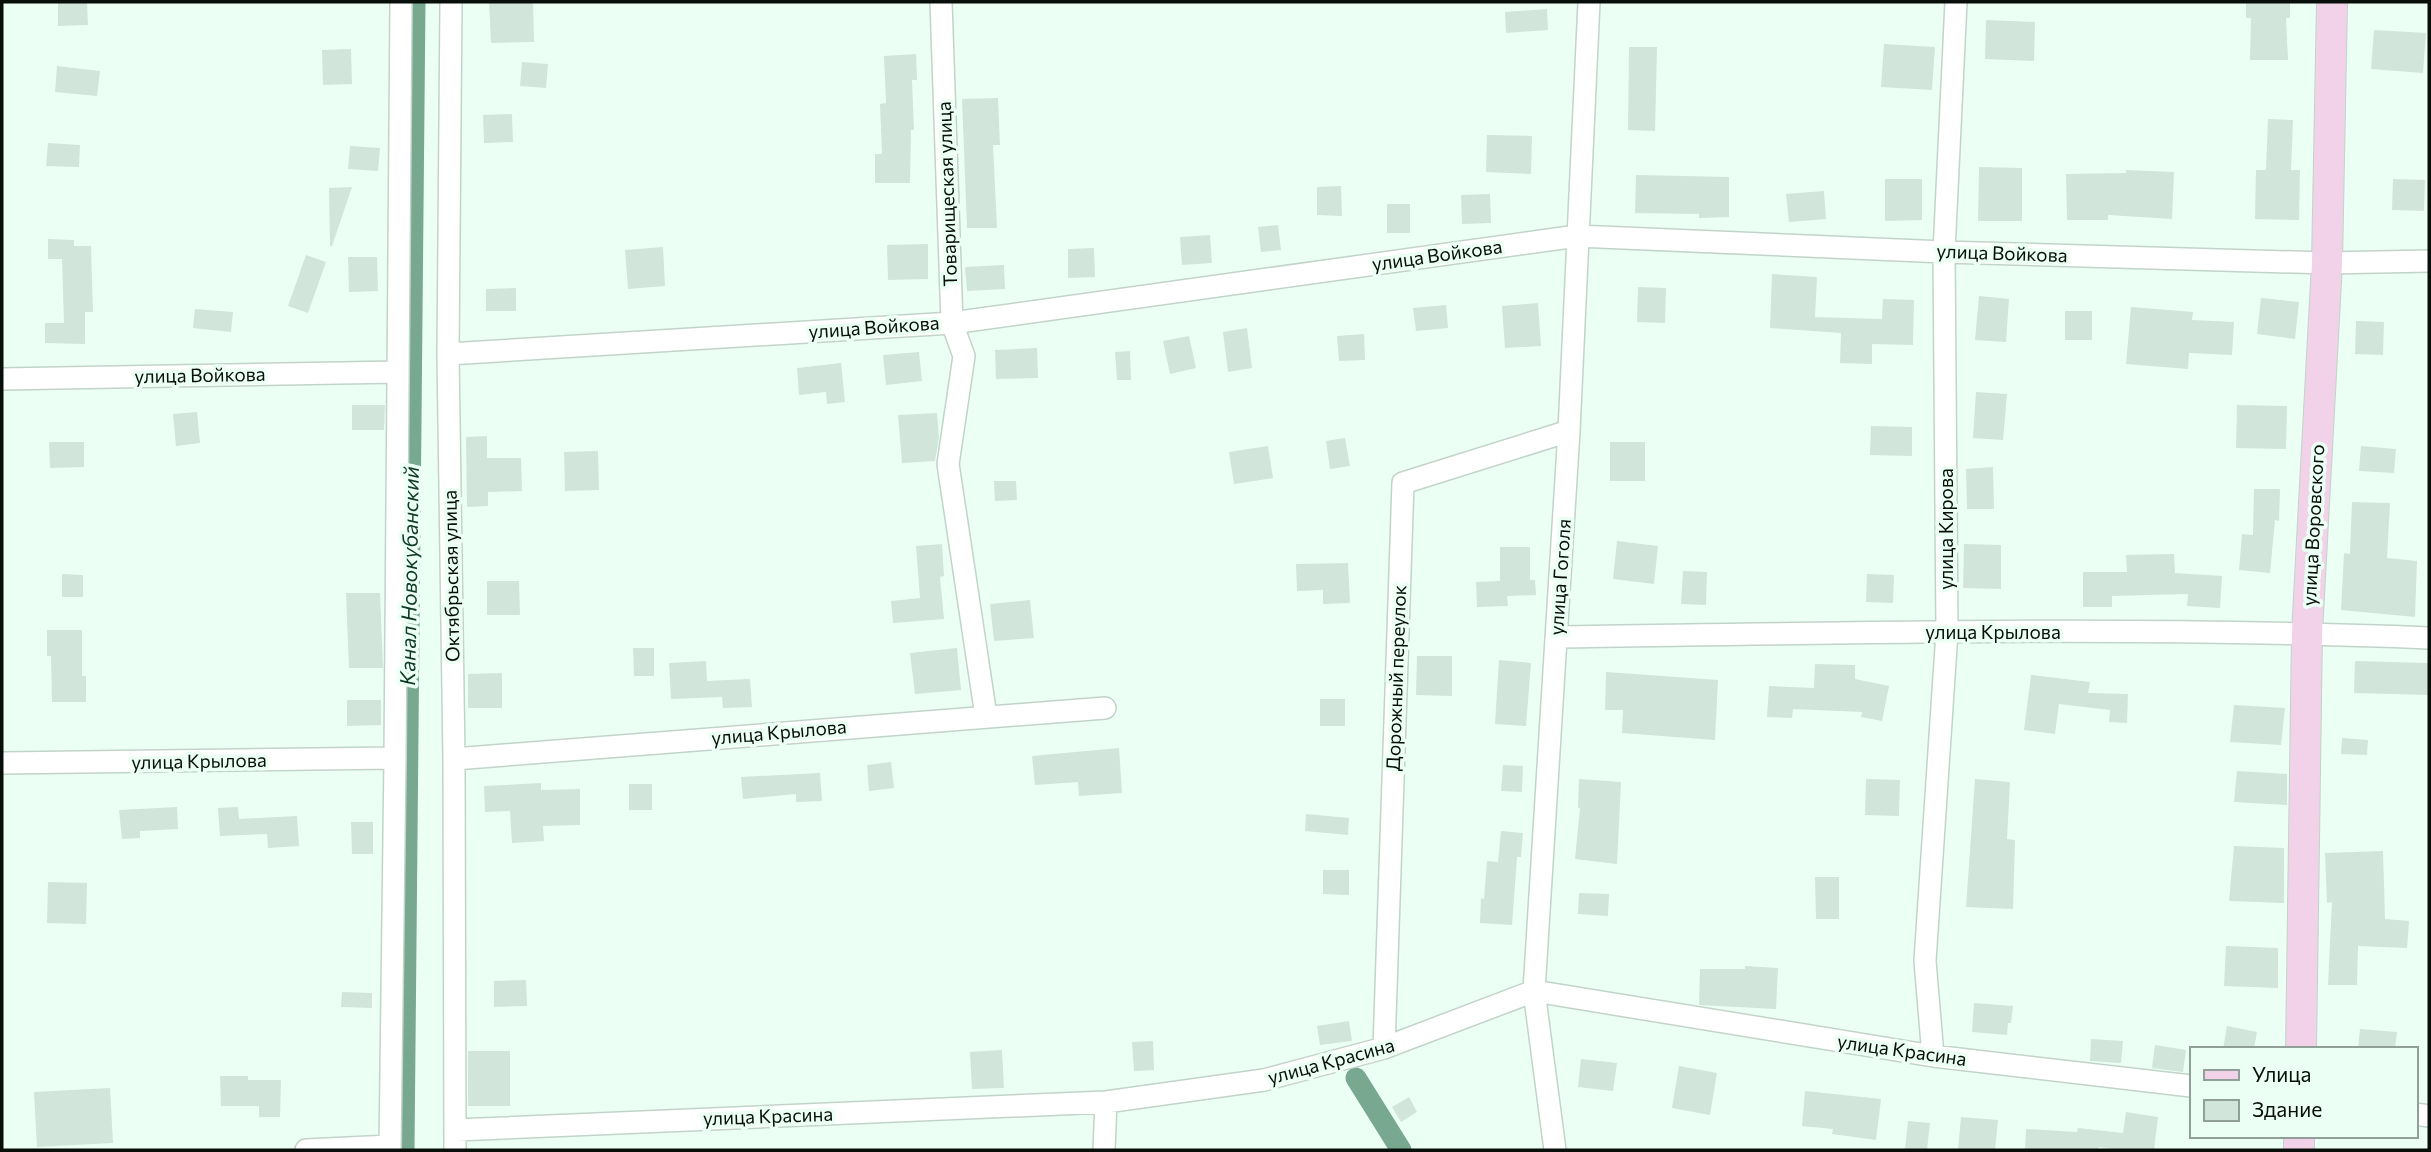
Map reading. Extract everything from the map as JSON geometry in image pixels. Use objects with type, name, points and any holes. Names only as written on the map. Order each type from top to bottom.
[{"type":"main road","name":"улица Воровского","points":[[2301,1047],[2307,633],[2327,263],[2332,2]]},
{"type":"street","points":[[306,1150],[390,1148],[401,2]]},
{"type":"street","name":"Октябрьская улица","points":[[451,2],[447,354],[454,759],[456,1140]]},
{"type":"street","name":"Товарищеская улица","points":[[941,2],[952,323],[964,356],[948,464],[986,716]]},
{"type":"street","name":"улица Гоголя","points":[[1555,1150],[1534,991],[1569,431],[1590,2]]},
{"type":"street","name":"улица Кирова","points":[[1933,1056],[1925,961],[1947,632],[1944,252],[1956,2]]},
{"type":"street","name":"улица Войкова","points":[[447,354],[952,323],[1577,236],[1944,252],[2327,263],[2429,261]]},
{"type":"street","name":"улица Войкова","points":[[2,379],[398,372]]},
{"type":"street","name":"Дорожный переулок","points":[[1384,1048],[1403,483],[1569,431]]},
{"type":"street","name":"улица Крылова","points":[[1556,637],[1947,632],[2307,633],[2429,638]]},
{"type":"street","name":"улица Крылова","points":[[454,759],[1105,708]]},
{"type":"street","name":"улица Крылова","points":[[2,763],[395,758]]},
{"type":"street","name":"улица Красина","points":[[456,1140],[1105,1102],[1265,1080],[1384,1048],[1534,991],[1933,1056],[2190,1086]]},
{"type":"street","points":[[1104,1150],[1105,1102]]},
{"type":"building","points":[[58,2],[87,2],[88,25],[58,26]]},
{"type":"building","points":[[489,2],[533,2],[534,42],[491,43]]},
{"type":"building","points":[[2246,2],[2290,2],[2290,18],[2286,18],[2288,60],[2250,60],[2251,18],[2246,18]]},
{"type":"building","points":[[1547,9],[1548,30],[1506,33],[1505,12]]},
{"type":"building","points":[[1986,20],[2035,22],[2034,61],[1985,59]]},
{"type":"building","points":[[2374,30],[2426,33],[2423,73],[2371,69]]},
{"type":"building","points":[[1884,44],[1935,47],[1932,90],[1881,87]]},
{"type":"building","points":[[1629,47],[1657,47],[1655,131],[1628,130]]},
{"type":"building","points":[[351,49],[352,84],[323,85],[322,50]]},
{"type":"building","points":[[916,54],[917,80],[912,80],[914,130],[911,130],[910,183],[875,183],[875,154],[882,154],[880,104],[886,103],[884,56]]},
{"type":"building","points":[[522,62],[548,64],[546,88],[520,86]]},
{"type":"building","points":[[57,66],[100,71],[97,96],[55,92]]},
{"type":"building","points":[[998,98],[1000,145],[993,145],[997,228],[967,228],[962,99]]},
{"type":"building","points":[[512,114],[513,142],[484,143],[483,115]]},
{"type":"building","points":[[2268,119],[2293,120],[2291,170],[2300,170],[2299,220],[2255,219],[2256,170],[2266,170]]},
{"type":"building","points":[[1487,135],[1532,136],[1531,174],[1486,172]]},
{"type":"building","points":[[48,143],[80,145],[79,167],[46,166]]},
{"type":"building","points":[[350,146],[380,148],[378,171],[348,169]]},
{"type":"building","points":[[1979,167],[2022,168],[2022,221],[1978,221]]},
{"type":"building","points":[[2126,170],[2174,172],[2172,219],[2108,215],[2108,220],[2067,220],[2066,174],[2126,173]]},
{"type":"building","points":[[1636,175],[1729,177],[1729,217],[1699,218],[1699,214],[1635,213]]},
{"type":"building","points":[[1885,179],[1922,179],[1922,220],[1885,221]]},
{"type":"building","points":[[2393,179],[2425,180],[2424,211],[2392,210]]},
{"type":"building","points":[[1341,186],[1342,216],[1317,215],[1317,187]]},
{"type":"building","points":[[352,187],[332,246],[330,246],[329,188]]},
{"type":"building","points":[[1824,191],[1826,219],[1789,222],[1786,194]]},
{"type":"building","points":[[1490,194],[1491,223],[1462,224],[1461,195]]},
{"type":"building","points":[[1387,204],[1410,204],[1410,233],[1387,233]]},
{"type":"building","points":[[1278,225],[1281,250],[1261,252],[1258,227]]},
{"type":"building","points":[[1210,235],[1212,263],[1182,265],[1180,237]]},
{"type":"building","points":[[48,239],[74,240],[74,246],[91,246],[93,312],[85,312],[85,344],[45,343],[45,323],[64,323],[62,259],[48,259]]},
{"type":"building","points":[[928,244],[928,279],[888,280],[887,245]]},
{"type":"building","points":[[663,247],[665,286],[628,289],[625,250]]},
{"type":"building","points":[[1094,248],[1095,277],[1068,278],[1068,249]]},
{"type":"building","points":[[306,255],[326,262],[308,313],[288,306]]},
{"type":"building","points":[[348,257],[377,257],[378,291],[349,292]]},
{"type":"building","points":[[1004,265],[1005,289],[967,291],[965,267]]},
{"type":"building","points":[[1772,274],[1817,277],[1815,317],[1882,319],[1883,299],[1914,300],[1913,345],[1872,344],[1872,364],[1840,363],[1841,333],[1770,328]]},
{"type":"building","points":[[1638,287],[1666,288],[1665,323],[1637,322]]},
{"type":"building","points":[[516,288],[516,311],[486,311],[486,289]]},
{"type":"building","points":[[1979,296],[2009,299],[2006,342],[1975,340]]},
{"type":"building","points":[[2261,298],[2299,302],[2295,339],[2257,334]]},
{"type":"building","points":[[1538,303],[1541,346],[1505,348],[1502,306]]},
{"type":"building","points":[[1446,305],[1448,328],[1416,331],[1413,308]]},
{"type":"building","points":[[2131,307],[2193,312],[2192,320],[2234,322],[2232,355],[2189,353],[2188,369],[2126,364]]},
{"type":"building","points":[[195,309],[233,312],[231,332],[193,328]]},
{"type":"building","points":[[2065,311],[2092,311],[2092,340],[2065,340]]},
{"type":"building","points":[[2356,321],[2384,322],[2383,355],[2355,354]]},
{"type":"building","points":[[1247,328],[1252,368],[1228,372],[1223,332]]},
{"type":"building","points":[[1364,334],[1365,360],[1339,361],[1337,336]]},
{"type":"building","points":[[1189,336],[1196,368],[1170,374],[1163,341]]},
{"type":"building","points":[[1037,348],[1038,378],[996,379],[995,350]]},
{"type":"building","points":[[1130,351],[1131,380],[1117,380],[1115,352]]},
{"type":"building","points":[[919,352],[922,381],[886,385],[883,355]]},
{"type":"building","points":[[841,363],[845,402],[827,404],[826,392],[799,395],[797,368]]},
{"type":"building","points":[[1976,392],[2007,394],[2003,440],[1973,438]]},
{"type":"building","points":[[352,405],[385,405],[384,430],[352,430]]},
{"type":"building","points":[[2237,405],[2287,406],[2286,449],[2236,448]]},
{"type":"building","points":[[197,412],[200,443],[176,446],[173,414]]},
{"type":"building","points":[[937,413],[939,437],[935,461],[902,463],[898,415]]},
{"type":"building","points":[[1871,426],[1912,427],[1912,456],[1870,455]]},
{"type":"building","points":[[487,436],[487,458],[521,458],[522,491],[488,492],[488,506],[467,507],[466,437]]},
{"type":"building","points":[[1345,438],[1350,466],[1330,469],[1326,441]]},
{"type":"building","points":[[49,442],[84,442],[84,467],[50,468]]},
{"type":"building","points":[[1610,442],[1645,442],[1645,481],[1610,481]]},
{"type":"building","points":[[1268,446],[1273,478],[1234,484],[1229,452]]},
{"type":"building","points":[[2361,446],[2396,449],[2394,473],[2359,471]]},
{"type":"building","points":[[598,451],[599,490],[565,491],[564,452]]},
{"type":"building","points":[[1993,467],[1994,509],[1967,509],[1966,469]]},
{"type":"building","points":[[994,481],[1016,481],[1017,500],[995,501]]},
{"type":"building","points":[[2254,489],[2280,489],[2279,521],[2275,520],[2270,573],[2239,570],[2242,534],[2253,535]]},
{"type":"building","points":[[2352,502],[2390,503],[2387,558],[2417,561],[2415,617],[2341,610],[2344,553],[2350,554]]},
{"type":"building","points":[[1617,541],[1658,546],[1654,584],[1613,579]]},
{"type":"building","points":[[942,544],[944,576],[940,577],[944,619],[893,623],[891,601],[920,598],[916,546]]},
{"type":"building","points":[[1964,544],[2001,545],[2001,589],[1963,588]]},
{"type":"building","points":[[1500,547],[1530,547],[1530,580],[1535,580],[1536,595],[1507,596],[1508,606],[1477,607],[1476,582],[1500,581]]},
{"type":"building","points":[[2174,554],[2175,573],[2222,576],[2220,608],[2187,606],[2188,594],[2112,596],[2112,607],[2083,607],[2083,572],[2127,572],[2126,555]]},
{"type":"building","points":[[1348,563],[1350,603],[1323,604],[1323,590],[1297,591],[1296,564]]},
{"type":"building","points":[[1683,571],[1707,572],[1706,605],[1681,604]]},
{"type":"building","points":[[62,574],[83,575],[83,597],[62,597]]},
{"type":"building","points":[[1867,574],[1894,575],[1893,603],[1866,602]]},
{"type":"building","points":[[487,581],[519,581],[520,615],[487,615]]},
{"type":"building","points":[[346,593],[380,593],[383,668],[349,668]]},
{"type":"building","points":[[1030,600],[1034,638],[994,641],[990,604]]},
{"type":"building","points":[[47,630],[82,630],[82,676],[86,676],[86,702],[52,702],[51,656],[47,656]]},
{"type":"building","points":[[633,648],[654,648],[654,676],[634,676]]},
{"type":"building","points":[[957,648],[961,690],[915,694],[910,653]]},
{"type":"building","points":[[1417,656],[1452,656],[1452,696],[1416,695]]},
{"type":"building","points":[[1499,660],[1531,663],[1526,726],[1495,724]]},
{"type":"building","points":[[706,661],[707,681],[750,679],[752,707],[723,708],[722,697],[671,699],[669,663]]},
{"type":"building","points":[[2355,661],[2429,663],[2429,695],[2354,693]]},
{"type":"building","points":[[1815,664],[1855,665],[1855,679],[1889,686],[1882,721],[1861,717],[1862,712],[1793,709],[1792,718],[1767,717],[1769,686],[1814,688]]},
{"type":"building","points":[[1606,672],[1718,680],[1715,740],[1622,733],[1623,710],[1605,710]]},
{"type":"building","points":[[502,673],[502,708],[468,708],[468,674]]},
{"type":"building","points":[[2031,675],[2090,682],[2088,693],[2128,694],[2127,723],[2109,722],[2110,710],[2059,704],[2055,734],[2024,730]]},
{"type":"building","points":[[1320,699],[1345,699],[1345,726],[1320,726]]},
{"type":"building","points":[[347,700],[381,700],[381,725],[347,726]]},
{"type":"building","points":[[2234,705],[2285,708],[2281,745],[2230,742]]},
{"type":"building","points":[[2342,738],[2368,740],[2367,755],[2341,754]]},
{"type":"building","points":[[1119,748],[1122,793],[1079,796],[1078,782],[1035,785],[1032,756]]},
{"type":"building","points":[[891,762],[894,788],[869,791],[867,765]]},
{"type":"building","points":[[1503,765],[1523,766],[1522,792],[1501,791]]},
{"type":"building","points":[[2237,771],[2287,774],[2287,805],[2234,802]]},
{"type":"building","points":[[820,773],[822,801],[796,802],[796,794],[743,799],[741,777]]},
{"type":"building","points":[[1579,779],[1621,782],[1617,864],[1575,859],[1580,808]]},
{"type":"building","points":[[1866,779],[1900,780],[1899,816],[1865,815]]},
{"type":"building","points":[[1975,779],[2010,782],[2007,839],[2015,840],[2013,909],[1966,907]]},
{"type":"building","points":[[541,783],[541,790],[580,789],[580,825],[543,826],[544,841],[512,843],[510,811],[485,812],[484,786]]},
{"type":"building","points":[[629,784],[652,784],[652,810],[629,810]]},
{"type":"building","points":[[177,807],[178,829],[140,831],[140,838],[122,839],[119,810]]},
{"type":"building","points":[[238,807],[239,819],[297,816],[299,846],[268,848],[267,834],[220,836],[218,808]]},
{"type":"building","points":[[1306,814],[1349,818],[1348,835],[1305,831]]},
{"type":"building","points":[[351,822],[373,822],[373,854],[352,854]]},
{"type":"building","points":[[1501,831],[1523,833],[1521,857],[1517,857],[1512,925],[1480,923],[1487,861],[1498,862]]},
{"type":"building","points":[[2234,846],[2284,848],[2284,903],[2229,901]]},
{"type":"building","points":[[2383,851],[2385,919],[2409,921],[2407,948],[2358,946],[2357,985],[2328,985],[2332,902],[2327,903],[2325,853]]},
{"type":"building","points":[[1323,870],[1349,870],[1349,895],[1323,894]]},
{"type":"building","points":[[1815,877],[1839,877],[1839,919],[1816,919]]},
{"type":"building","points":[[48,882],[87,883],[86,924],[47,923]]},
{"type":"building","points":[[1579,893],[1609,894],[1608,916],[1578,914]]},
{"type":"building","points":[[2226,946],[2278,948],[2278,988],[2224,986]]},
{"type":"building","points":[[1745,966],[1778,968],[1776,1009],[1699,1005],[1700,969],[1745,969]]},
{"type":"building","points":[[526,980],[527,1006],[494,1007],[494,981]]},
{"type":"building","points":[[342,992],[372,993],[372,1008],[341,1007]]},
{"type":"building","points":[[1974,1003],[2013,1006],[2007,1035],[1972,1032]]},
{"type":"building","points":[[1349,1021],[1352,1041],[1320,1045],[1317,1026]]},
{"type":"building","points":[[2227,1026],[2257,1032],[2254,1047],[2223,1047]]},
{"type":"building","points":[[2360,1029],[2397,1032],[2395,1047],[2358,1047]]},
{"type":"building","points":[[2091,1039],[2123,1041],[2121,1063],[2090,1061]]},
{"type":"building","points":[[1153,1041],[1154,1070],[1134,1071],[1132,1042]]},
{"type":"building","points":[[2155,1045],[2186,1050],[2183,1072],[2152,1068]]},
{"type":"building","points":[[1002,1050],[1004,1088],[972,1089],[970,1052]]},
{"type":"building","points":[[468,1051],[510,1051],[510,1106],[468,1106]]},
{"type":"building","points":[[1581,1059],[1617,1063],[1613,1091],[1578,1087]]},
{"type":"building","points":[[1679,1066],[1717,1073],[1710,1115],[1672,1108]]},
{"type":"building","points":[[220,1076],[248,1076],[248,1080],[281,1080],[280,1117],[259,1117],[259,1106],[221,1106]]},
{"type":"building","points":[[110,1088],[113,1143],[37,1147],[34,1092]]},
{"type":"building","points":[[1805,1091],[1881,1099],[1876,1140],[1832,1134],[1833,1129],[1802,1126]]},
{"type":"building","points":[[1409,1097],[1417,1112],[1401,1122],[1392,1107]]},
{"type":"building","points":[[2126,1112],[2158,1117],[2154,1150],[2099,1147],[2099,1150],[2025,1150],[2026,1129],[2077,1132],[2078,1128],[2123,1133]]},
{"type":"building","points":[[1961,1117],[1998,1120],[1995,1150],[1958,1150]]},
{"type":"building","points":[[1908,1121],[1930,1123],[1927,1150],[1905,1149]]},
{"type":"waterway","name":"Канал Новокубанский","points":[[404,1150],[415,2]]},
{"type":"waterway","points":[[1356,1078],[1401,1150]]}]
